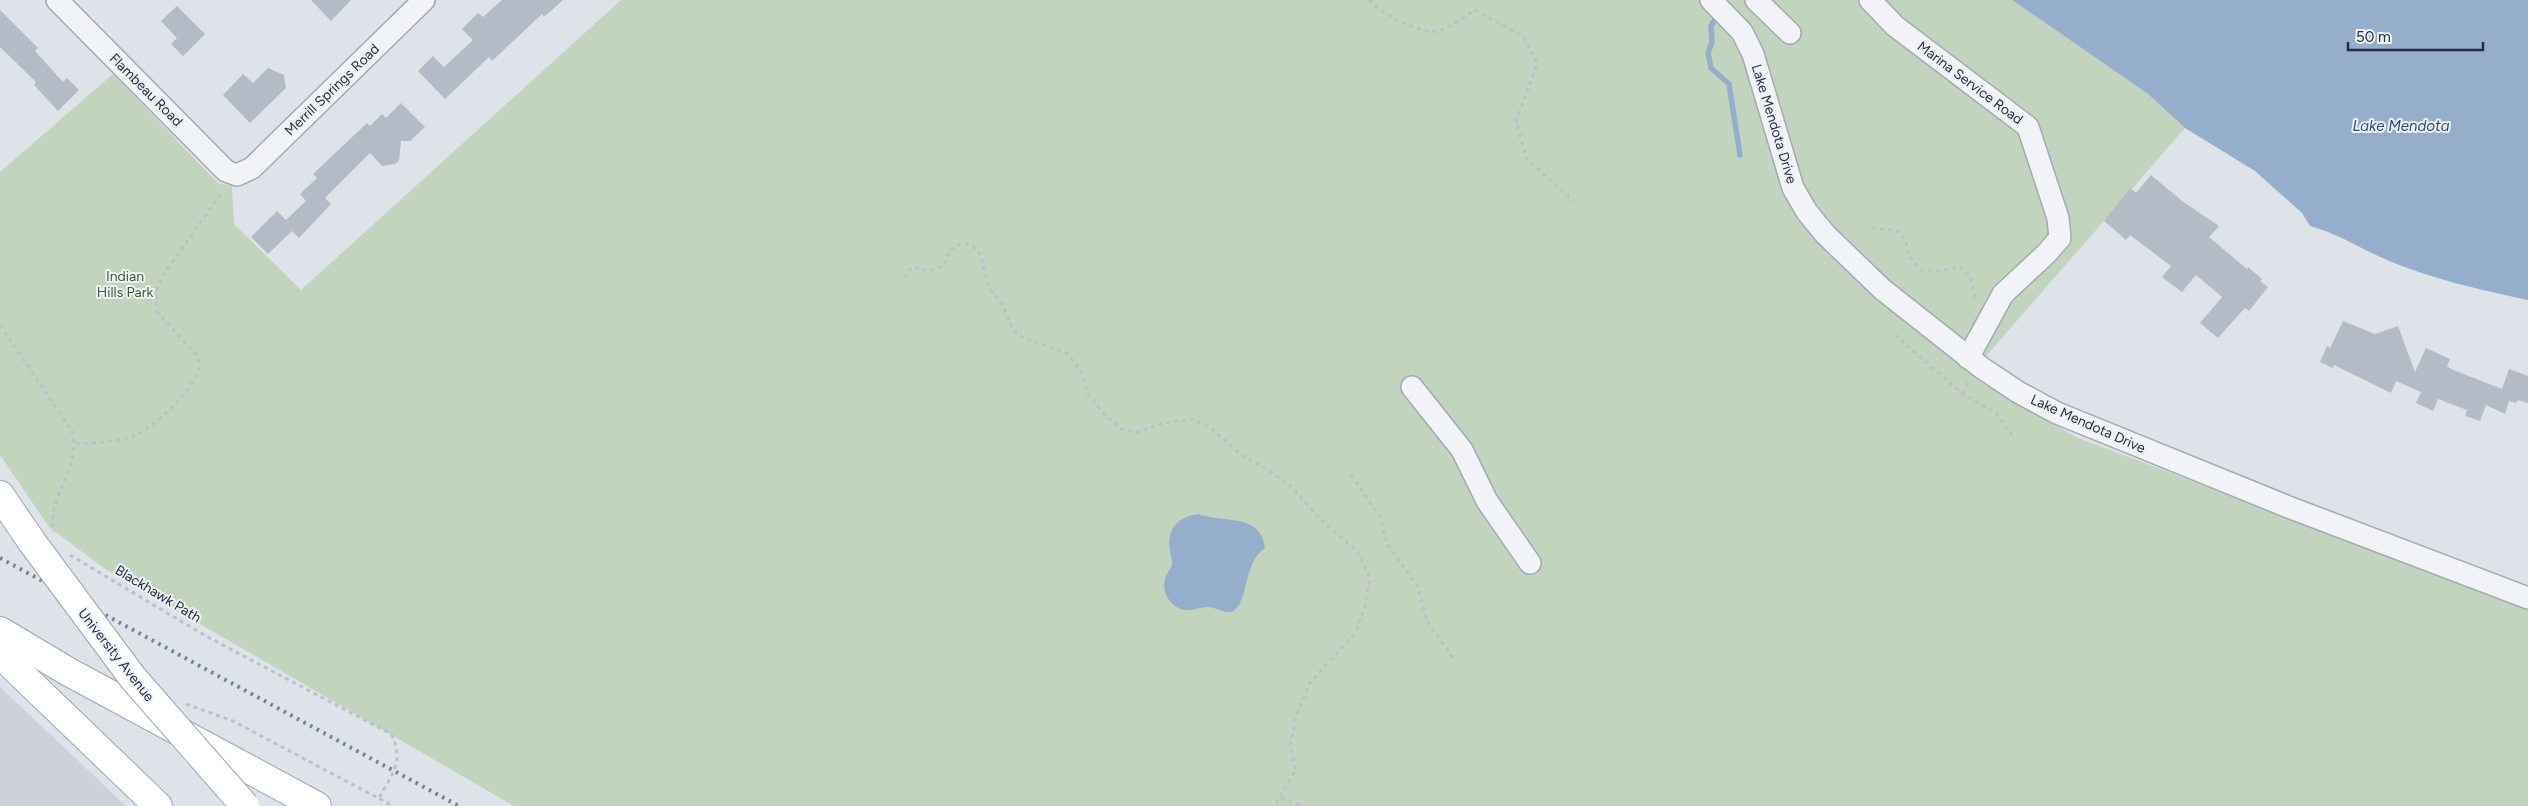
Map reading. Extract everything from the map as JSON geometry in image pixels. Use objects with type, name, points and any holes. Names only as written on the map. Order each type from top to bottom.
[{"type":"main road","name":"University Avenue","points":[[0,494],[58,579],[133,678],[245,806]]},
{"type":"main road","points":[[0,631],[67,671],[317,806]]},
{"type":"main road","points":[[0,654],[158,806]]},
{"type":"street","name":"Flambeau Road","points":[[57,0],[226,171],[235,174]]},
{"type":"street","points":[[1756,0],[1790,33]]},
{"type":"street","name":"Marina Service Road","points":[[1870,0],[1895,26],[2028,127],[2058,218],[2060,238],[2047,254],[2003,294],[1968,358]]},
{"type":"street","name":"Merrill Springs Road","points":[[235,174],[252,168],[414,3]]},
{"type":"street","name":"Lake Mendota Drive","points":[[1717,5],[1742,32],[1753,54],[1793,188],[1807,212],[1825,234],[1882,289],[1968,358],[2018,392],[2058,413],[2291,508],[2528,598]]},
{"type":"street","points":[[1412,387],[1462,450],[1487,501],[1530,563]]},
{"type":"path","points":[[1369,0],[1396,20],[1419,29],[1441,30],[1475,10],[1524,37],[1537,63],[1516,122],[1527,160],[1574,201]]},
{"type":"path","points":[[76,444],[135,436],[157,420],[190,385],[198,372],[199,362],[196,354],[156,312],[156,291],[163,275],[235,174]]},
{"type":"path","points":[[1872,228],[1898,231],[1906,241],[1908,255],[1921,270],[1940,271],[1960,267],[1971,278],[1976,301],[1987,323]]},
{"type":"path","points":[[905,278],[912,267],[928,271],[944,266],[949,251],[957,245],[966,244],[974,247],[980,254],[989,288],[1003,305],[1012,327],[1019,336],[1066,353],[1080,369],[1089,396],[1106,416],[1123,430],[1139,432],[1164,423],[1192,419],[1211,428],[1240,455],[1268,470],[1292,487],[1324,523],[1356,550],[1370,577],[1365,607],[1355,632],[1309,684],[1297,714],[1290,746],[1296,770],[1281,798],[1274,806]]},
{"type":"path","points":[[0,325],[72,431],[76,444],[71,466],[51,519],[54,533]]},
{"type":"path","points":[[1895,335],[1963,394],[1996,413],[2012,435]]},
{"type":"path","points":[[1351,475],[1380,517],[1387,544],[1418,587],[1427,621],[1455,661]]},
{"type":"path","name":"Blackhawk Path","points":[[65,548],[70,555],[204,635],[391,734],[397,746],[398,758],[379,798],[393,806]]},
{"type":"path","points":[[1281,798],[1302,806]]},
{"type":"shaded area","points":[[0,687],[126,806],[0,806]]},
{"type":"green space","name":"Indian Hills Park","points":[[621,0],[2012,0],[2148,94],[2185,128],[1987,355],[1977,380],[2076,437],[2528,608],[2528,806],[514,806],[105,569],[49,527],[0,455],[0,172],[113,74],[218,183],[232,186],[234,224],[301,290]]},
{"type":"water","name":"Lake Mendota","points":[[2012,0],[2528,0],[2528,300],[2421,273],[2310,226],[2302,213],[2255,171],[2185,128],[2148,94]]},
{"type":"water","points":[[1198,514],[1249,524],[1257,529],[1262,537],[1265,548],[1252,563],[1240,603],[1236,609],[1230,612],[1208,607],[1188,610],[1180,609],[1171,603],[1164,589],[1166,575],[1172,563],[1169,543],[1172,530],[1179,521]]},
{"type":"building","points":[[311,0],[351,0],[331,21]]},
{"type":"building","points":[[502,0],[563,0],[544,17],[542,14],[492,61],[489,57],[445,99],[418,71],[433,56],[444,67],[473,40],[462,29],[478,13],[483,17]]},
{"type":"building","points":[[177,6],[205,34],[183,56],[171,44],[177,38],[161,21]]},
{"type":"building","points":[[0,10],[38,48],[35,51],[63,82],[67,78],[79,90],[58,111],[34,85],[36,82],[0,47]]},
{"type":"building","points":[[268,68],[284,75],[286,88],[250,123],[223,95],[243,74],[253,83]]},
{"type":"building","points":[[401,103],[425,127],[410,141],[401,141],[399,161],[395,164],[382,166],[370,153],[325,198],[331,204],[299,238],[292,231],[268,254],[251,237],[277,211],[286,220],[306,201],[300,194],[317,178],[313,174],[367,123],[370,126],[382,114],[386,118]]},
{"type":"building","points":[[2151,175],[2182,201],[2219,226],[2209,237],[2247,269],[2248,267],[2268,287],[2249,311],[2245,308],[2218,338],[2200,323],[2222,297],[2196,275],[2182,292],[2162,277],[2171,266],[2130,235],[2126,240],[2104,221],[2130,188],[2136,193]]},
{"type":"building","points":[[2343,321],[2375,334],[2398,326],[2415,372],[2426,348],[2450,359],[2447,366],[2451,369],[2502,389],[2509,369],[2528,376],[2528,403],[2518,400],[2516,403],[2509,401],[2505,414],[2486,405],[2480,421],[2465,416],[2467,410],[2438,399],[2433,411],[2416,403],[2421,392],[2396,381],[2391,393],[2334,365],[2333,368],[2320,362],[2327,346],[2330,348]]},
{"type":"waterway","points":[[1718,14],[1711,26],[1712,42],[1708,53],[1711,68],[1729,84],[1740,155]]},
{"type":"railway","points":[[0,558],[459,806]]}]
